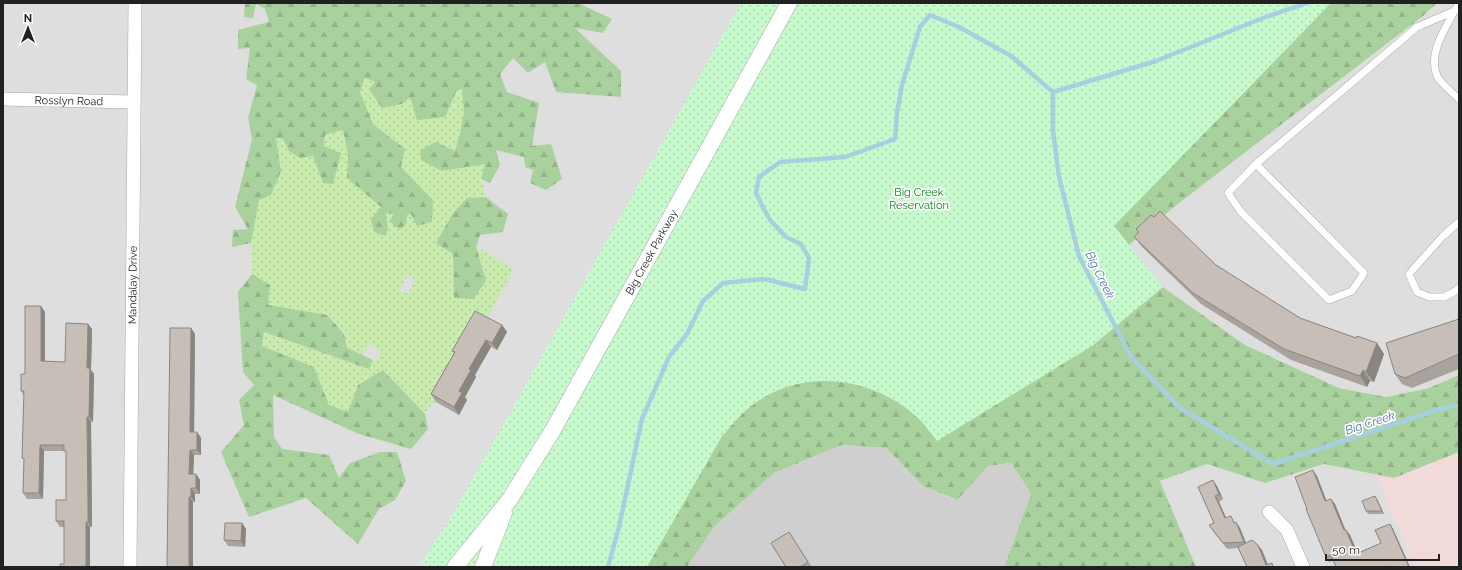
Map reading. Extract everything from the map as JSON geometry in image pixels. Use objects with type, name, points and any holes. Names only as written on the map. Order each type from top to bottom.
[{"type":"street","name":"Mandalay Drive","points":[[130,567],[136,3]]},
{"type":"street","name":"Big Creek Parkway","points":[[455,567],[510,499],[553,430],[790,3]]},
{"type":"street","name":"Rosslyn Road","points":[[3,99],[134,102]]},
{"type":"street","name":"Big Creek Parkway","points":[[483,567],[510,499]]},
{"type":"street","points":[[1269,512],[1288,530],[1303,567]]},
{"type":"lane","points":[[1459,3],[1457,10],[1436,48],[1434,64],[1438,78],[1459,99]]},
{"type":"lane","points":[[1256,164],[1364,273],[1352,291],[1329,300],[1241,212],[1228,193],[1256,164],[1417,27],[1457,10]]},
{"type":"lane","points":[[1459,222],[1443,236],[1409,274],[1417,292],[1430,297],[1444,297],[1459,288]]},
{"type":"shaded area","points":[[3,3],[741,3],[456,509],[419,567],[3,567]]},
{"type":"shaded area","points":[[1437,3],[1459,3],[1459,375],[1429,388],[1386,397],[1339,388],[1245,345],[1163,287],[1129,245],[1174,207],[1423,16]]},
{"type":"shaded area","points":[[842,445],[886,448],[923,486],[956,500],[988,466],[1011,463],[1031,494],[1004,567],[687,567],[714,527],[774,473]]},
{"type":"shaded area","points":[[1459,452],[1459,567],[1415,567],[1376,474],[1394,478]]},
{"type":"shaded area","points":[[1207,464],[1265,483],[1324,464],[1376,474],[1415,567],[1196,567],[1160,481]]},
{"type":"green space","points":[[245,3],[578,3],[612,19],[603,33],[575,28],[621,71],[621,97],[556,92],[545,62],[528,73],[513,58],[500,74],[507,92],[539,103],[532,146],[551,144],[562,179],[546,190],[530,183],[533,170],[525,167],[524,157],[496,150],[500,165],[490,183],[481,179],[485,164],[442,171],[421,160],[420,150],[436,142],[455,151],[464,112],[462,89],[457,90],[445,117],[417,120],[410,97],[402,104],[382,108],[369,89],[375,82],[365,78],[360,92],[373,124],[405,149],[401,167],[433,200],[432,222],[417,226],[411,214],[407,215],[406,224],[400,229],[394,226],[390,220],[394,214],[386,213],[388,229],[385,236],[374,232],[371,219],[381,207],[347,178],[348,154],[343,130],[325,135],[324,146],[341,153],[333,184],[323,183],[313,156],[300,158],[289,151],[283,139],[276,138],[281,171],[271,195],[259,200],[251,243],[232,247],[233,230],[248,229],[235,207],[252,139],[248,118],[257,85],[246,79],[250,48],[238,49],[238,30],[269,22],[265,9],[256,4],[253,18],[244,17]]},
{"type":"green space","name":"Big Creek Reservation","points":[[741,3],[1331,3],[1114,226],[1163,287],[1092,346],[937,441],[920,420],[902,405],[881,394],[860,386],[837,382],[814,381],[791,386],[770,394],[746,410],[721,438],[647,567],[419,567],[456,509]]},
{"type":"green space","name":"Big Creek Reservation","points":[[807,3],[1437,3],[1423,16],[1174,207],[1129,245],[1163,287],[1245,345],[1339,388],[1386,397],[1429,388],[1459,375],[1459,452],[1394,478],[1324,464],[1265,483],[1207,464],[1160,481],[1196,567],[1004,567],[1031,494],[1011,463],[988,466],[957,500],[923,486],[886,448],[842,445],[774,473],[714,527],[687,567],[562,567]]},
{"type":"green space","points":[[365,78],[410,96],[445,117],[457,89],[462,89],[464,112],[462,128],[454,150],[442,171],[486,164],[481,179],[486,197],[467,198],[453,254],[454,298],[486,281],[476,247],[514,269],[486,320],[473,313],[466,326],[471,329],[436,401],[428,408],[425,414],[383,370],[358,385],[348,412],[329,405],[314,367],[262,346],[264,332],[368,369],[373,360],[376,361],[381,351],[369,344],[362,355],[347,348],[344,334],[327,315],[268,305],[270,285],[252,274],[251,243],[259,200],[281,171],[276,138],[283,139],[289,151],[313,155],[323,183],[325,135],[343,130],[348,154],[347,178],[382,207],[388,228],[386,213],[407,215],[411,213],[418,226],[432,222],[433,200],[400,166],[405,149],[373,124],[360,92]],"holes":[[[407,275],[416,280],[408,294],[399,290]]]},
{"type":"green space","points":[[486,197],[508,214],[503,232],[480,235],[476,247],[486,281],[473,299],[454,298],[453,254],[436,243],[453,213],[467,198]]},
{"type":"green space","points":[[252,274],[270,285],[268,305],[327,315],[344,334],[347,348],[373,360],[369,369],[264,332],[262,346],[314,367],[329,405],[348,412],[358,385],[383,370],[425,414],[428,429],[411,449],[359,434],[273,395],[274,437],[282,449],[329,455],[339,478],[350,463],[380,452],[397,452],[406,481],[395,500],[379,509],[358,544],[306,498],[249,517],[221,452],[244,425],[239,400],[254,385],[243,372],[238,292]]},
{"type":"building","points":[[1160,211],[1216,265],[1300,318],[1356,338],[1357,336],[1377,343],[1366,372],[1363,370],[1360,376],[1284,349],[1193,293],[1134,237],[1139,232],[1136,229],[1151,215],[1154,217]]},
{"type":"building","points":[[25,306],[41,306],[41,361],[65,362],[66,323],[88,324],[87,368],[90,368],[89,417],[87,417],[88,522],[86,522],[86,567],[60,567],[60,564],[64,564],[64,521],[56,521],[56,500],[66,500],[66,451],[64,451],[64,445],[40,445],[39,493],[23,493],[24,458],[22,458],[24,391],[21,391],[21,374],[25,374]]},
{"type":"building","points":[[475,311],[502,325],[492,343],[486,340],[469,369],[471,370],[459,391],[462,393],[454,407],[431,394],[455,352],[452,351]]},
{"type":"building","points":[[1459,319],[1459,354],[1405,378],[1395,374],[1386,343]]},
{"type":"building","points":[[170,328],[191,328],[190,432],[197,432],[197,450],[190,450],[189,474],[196,474],[196,488],[191,488],[191,497],[189,497],[189,567],[167,567]]},
{"type":"building","points":[[1313,470],[1325,501],[1331,499],[1356,554],[1381,543],[1375,530],[1390,524],[1409,567],[1336,567],[1331,555],[1326,557],[1306,509],[1295,477]]},
{"type":"building","points":[[1213,480],[1219,494],[1215,496],[1225,518],[1231,516],[1234,523],[1236,522],[1244,542],[1223,543],[1209,525],[1214,523],[1198,487]]},
{"type":"building","points":[[1375,496],[1382,511],[1366,511],[1362,501]]},
{"type":"building","points":[[225,523],[242,523],[241,541],[224,540]]},
{"type":"building","points":[[789,532],[808,562],[800,567],[786,567],[771,543]]},
{"type":"building","points":[[1252,540],[1258,545],[1266,565],[1272,563],[1273,567],[1247,567],[1238,547]]},
{"type":"waterway","name":"Big Creek","points":[[1307,3],[1263,18],[1156,61],[1053,92],[1053,131],[1059,177],[1079,256],[1131,357],[1180,408],[1273,464],[1446,407],[1459,405]]},
{"type":"waterway","points":[[608,567],[619,527],[642,419],[669,357],[687,334],[703,301],[723,283],[765,279],[805,289],[809,258],[801,244],[786,237],[770,220],[756,193],[759,177],[780,162],[845,157],[895,139],[897,113],[902,85],[920,27],[930,15],[959,27],[1011,56],[1053,92]]}]
